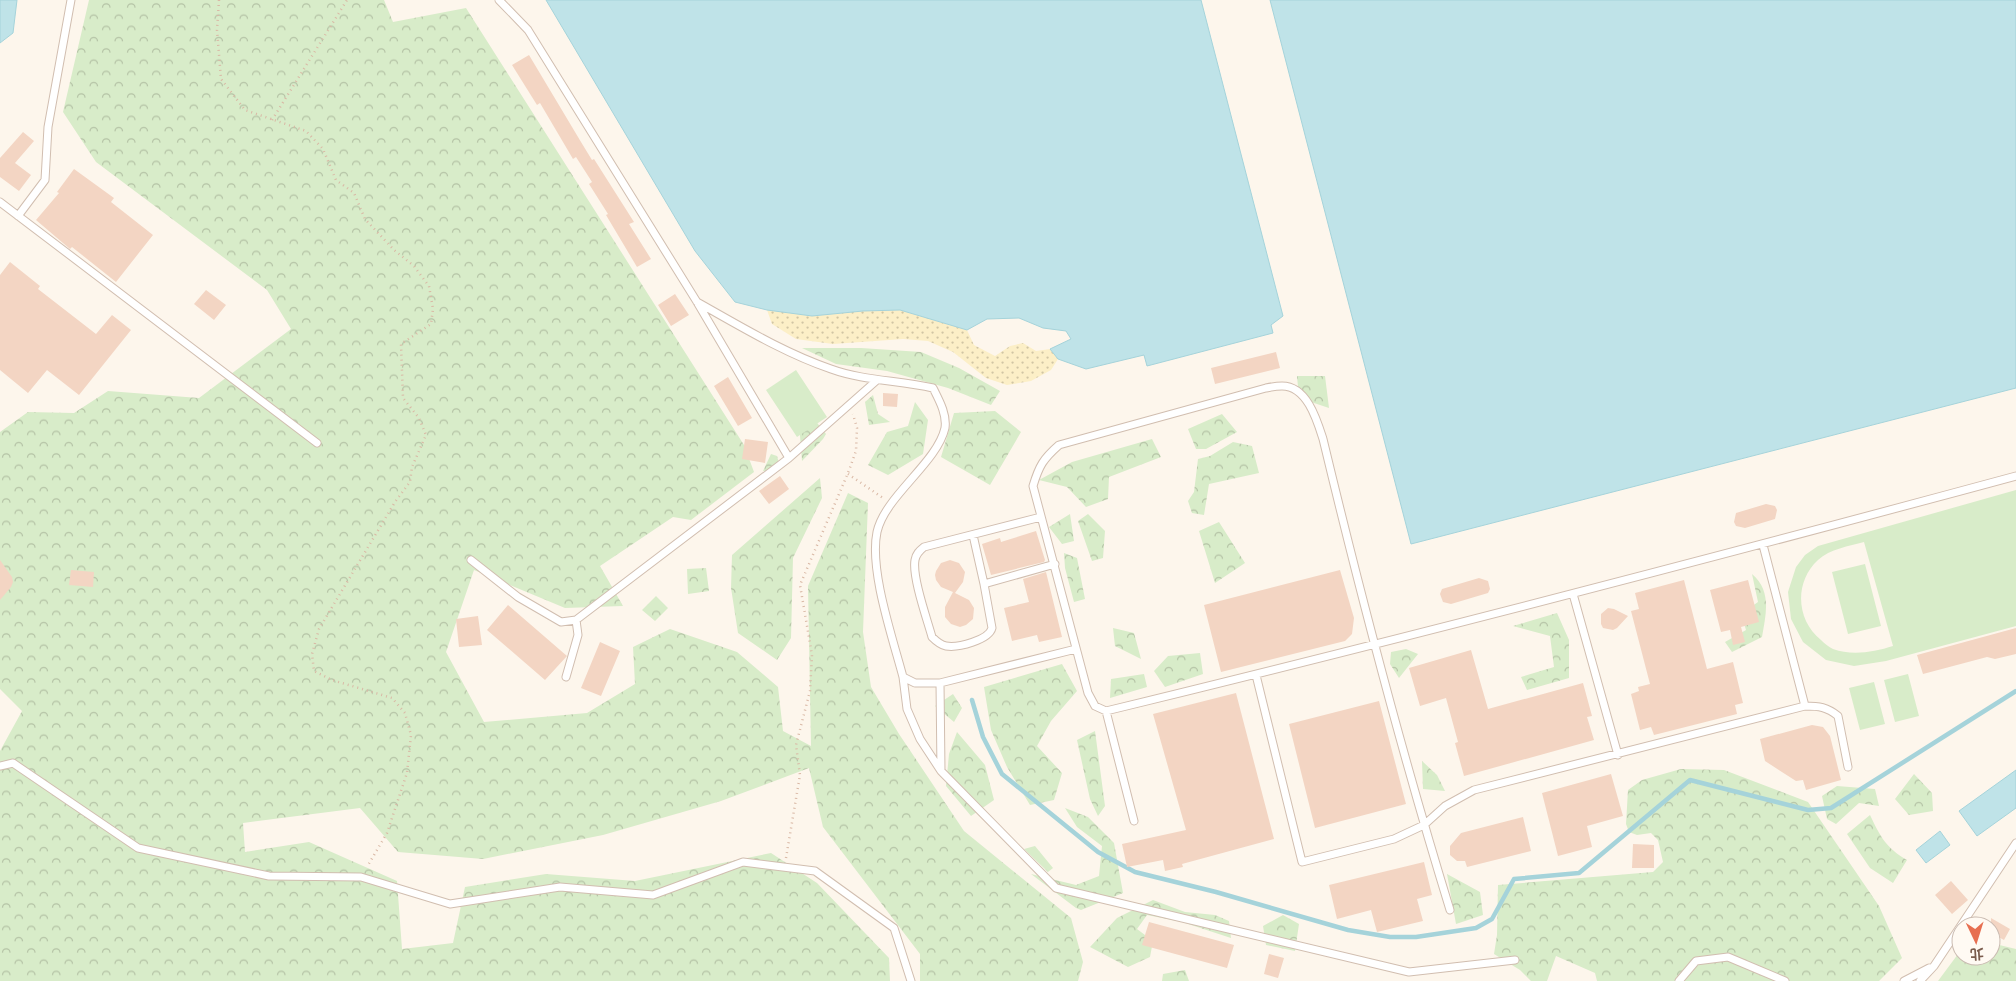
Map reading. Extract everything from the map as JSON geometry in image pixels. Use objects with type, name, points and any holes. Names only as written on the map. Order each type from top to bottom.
[{"type":"lane","points":[[18,216],[44,180],[48,127],[71,0]]},
{"type":"lane","points":[[499,0],[528,30],[697,302],[789,458]]},
{"type":"lane","points":[[0,202],[318,443]]},
{"type":"lane","points":[[697,302],[783,349],[831,369],[876,381],[905,382],[933,388],[942,406],[945,426],[938,444],[892,504],[877,532],[876,570],[902,677],[907,709],[920,739],[942,771],[1056,888],[1409,972],[1515,960]]},
{"type":"lane","points":[[471,560],[518,597],[561,622],[576,620],[789,458],[876,381]]},
{"type":"lane","points":[[1450,910],[1424,825],[1375,645],[1316,414],[1300,393],[1284,386],[1266,388],[1059,445],[1045,457],[1038,468],[1033,486],[1088,693],[1096,706],[1106,711],[1375,645],[1763,545],[2016,476]]},
{"type":"lane","points":[[973,535],[992,620],[990,634],[984,638],[955,646],[945,646],[938,643],[932,637],[915,571],[915,559],[918,553],[924,547],[1041,517]]},
{"type":"lane","points":[[1763,545],[1805,706]]},
{"type":"lane","points":[[984,584],[1055,564]]},
{"type":"lane","points":[[1573,594],[1618,755]]},
{"type":"lane","points":[[566,677],[578,635],[576,620]]},
{"type":"lane","points":[[902,677],[915,683],[940,683],[1076,649]]},
{"type":"lane","points":[[1256,675],[1302,862],[1394,839],[1424,825],[1445,806],[1474,790],[1805,706],[1828,708],[1838,716],[1848,767]]},
{"type":"lane","points":[[940,683],[942,771]]},
{"type":"lane","points":[[1106,711],[1134,821]]},
{"type":"lane","points":[[0,766],[13,763],[138,848],[269,876],[361,877],[450,904],[560,887],[653,895],[743,862],[815,871],[894,928],[911,981]]},
{"type":"lane","points":[[1920,981],[1934,966],[2016,843]]},
{"type":"lane","points":[[1679,981],[1696,961],[1728,957],[1785,981]]},
{"type":"lane","points":[[1904,981],[1934,966]]},
{"type":"path","points":[[219,0],[218,30],[221,79],[245,110],[306,131],[323,149],[336,180],[354,193],[365,219],[394,250],[414,266],[429,286],[433,309],[431,324],[401,344],[403,398],[419,418],[426,435],[412,467],[410,482],[394,502],[319,629],[312,654],[314,671],[332,680],[392,698],[405,714],[411,735],[407,773],[387,832],[361,877]]},
{"type":"path","points":[[272,120],[347,0]]},
{"type":"path","points":[[785,867],[800,775],[796,745],[810,692],[812,655],[800,585],[856,451],[856,428],[850,403]]},
{"type":"path","points":[[848,473],[892,504]]},
{"type":"green space","points":[[89,0],[384,0],[393,22],[466,8],[744,445],[754,472],[691,520],[673,517],[600,566],[623,606],[565,608],[474,570],[446,652],[484,722],[587,713],[635,684],[633,647],[670,629],[737,652],[778,687],[783,731],[811,746],[808,586],[848,493],[868,503],[863,632],[871,687],[899,734],[964,831],[1071,918],[1083,962],[1078,981],[920,981],[920,954],[823,827],[809,768],[721,801],[603,835],[483,859],[398,852],[360,808],[243,823],[245,852],[309,842],[397,881],[402,949],[453,943],[465,887],[546,874],[635,881],[771,853],[817,883],[889,958],[890,981],[0,981],[0,751],[22,711],[0,689],[0,432],[28,412],[74,413],[108,391],[199,398],[291,329],[267,290],[96,162],[63,112]]},
{"type":"green space","points":[[802,348],[861,348],[921,352],[959,368],[1000,391],[991,405],[948,388],[887,371],[836,364]]},
{"type":"green space","points":[[796,370],[827,417],[797,437],[766,390]]},
{"type":"green space","points":[[1297,376],[1325,376],[1329,408],[1299,398]]},
{"type":"green space","points":[[873,395],[878,414],[890,422],[869,425],[865,402]]},
{"type":"green space","points":[[915,402],[928,420],[923,454],[888,475],[868,465],[887,432],[908,426]]},
{"type":"green space","points":[[995,411],[1021,432],[990,485],[941,457],[954,413]]},
{"type":"green space","points":[[810,414],[826,434],[802,461],[799,423]]},
{"type":"green space","points":[[1222,414],[1237,432],[1206,449],[1196,449],[1188,429]]},
{"type":"green space","points":[[1152,439],[1161,457],[1109,477],[1108,499],[1086,507],[1067,487],[1039,480],[1072,462]]},
{"type":"green space","points":[[1233,442],[1252,446],[1259,473],[1209,484],[1204,515],[1192,513],[1188,501],[1194,492],[1198,459],[1210,456]]},
{"type":"green space","points":[[771,454],[777,456],[781,470],[763,471]]},
{"type":"green space","points":[[820,478],[822,498],[793,558],[791,638],[777,660],[738,633],[731,588],[732,555]]},
{"type":"green space","points":[[2016,490],[2016,626],[1886,661],[1854,666],[1826,660],[1803,642],[1791,619],[1788,592],[1796,567],[1805,555],[1818,546]],"holes":[[[1864,542],[1893,646],[1863,652],[1840,651],[1828,646],[1813,632],[1803,612],[1801,601],[1805,579],[1810,569],[1818,560],[1834,551]]]},
{"type":"green space","points":[[1070,514],[1074,541],[1062,544],[1049,527]]},
{"type":"green space","points":[[1088,514],[1105,531],[1103,558],[1092,561],[1078,521]]},
{"type":"green space","points":[[1219,522],[1245,563],[1215,583],[1199,531]]},
{"type":"green space","points":[[1064,553],[1077,558],[1085,599],[1074,602],[1065,568]]},
{"type":"green space","points":[[1865,564],[1881,626],[1848,634],[1832,572]]},
{"type":"green space","points":[[706,568],[709,591],[688,594],[687,569]]},
{"type":"green space","points":[[1752,574],[1763,588],[1765,595],[1766,611],[1762,637],[1732,652],[1725,642],[1746,630],[1741,614],[1758,602]]},
{"type":"green space","points":[[656,596],[668,608],[655,621],[642,610]]},
{"type":"green space","points":[[1557,613],[1569,640],[1569,678],[1527,690],[1521,677],[1554,667],[1550,636],[1513,626]]},
{"type":"green space","points":[[1113,628],[1134,633],[1141,659],[1115,646]]},
{"type":"green space","points":[[1406,649],[1418,654],[1399,678],[1390,664],[1391,652]]},
{"type":"green space","points":[[1200,653],[1203,674],[1165,687],[1154,671],[1168,656]]},
{"type":"green space","points":[[1062,664],[1077,691],[1051,721],[1037,746],[1062,773],[1054,800],[1030,805],[1007,767],[991,730],[984,687]]},
{"type":"green space","points":[[1144,674],[1147,687],[1110,698],[1111,679]]},
{"type":"green space","points":[[1908,674],[1919,716],[1895,722],[1884,680]]},
{"type":"green space","points":[[1874,682],[1885,724],[1860,730],[1849,688]]},
{"type":"green space","points":[[953,694],[962,708],[954,722],[935,706]]},
{"type":"green space","points":[[1095,731],[1105,806],[1098,816],[1090,799],[1077,740]]},
{"type":"green space","points":[[957,732],[985,765],[994,800],[971,816],[946,786],[949,754]]},
{"type":"green space","points":[[1422,761],[1437,775],[1445,791],[1423,789]]},
{"type":"green space","points":[[1681,769],[1724,770],[1808,802],[1879,906],[1902,958],[1879,981],[1597,981],[1595,973],[1556,956],[1547,981],[1531,981],[1520,970],[1494,954],[1497,935],[1498,885],[1653,872],[1663,862],[1658,840],[1651,833],[1637,835],[1629,832],[1626,824],[1628,790],[1642,780]]},
{"type":"green space","points":[[1914,774],[1932,793],[1933,811],[1909,815],[1895,799]]},
{"type":"green space","points":[[1837,786],[1875,789],[1879,806],[1859,803],[1836,824],[1827,819],[1822,796]]},
{"type":"green space","points":[[1065,808],[1088,817],[1114,843],[1123,893],[1081,910],[1031,874],[1076,885],[1099,876],[1102,846],[1077,827]]},
{"type":"green space","points":[[1870,815],[1884,841],[1907,860],[1893,883],[1870,868],[1847,834]]},
{"type":"green space","points":[[1035,846],[1053,868],[1048,872],[1024,849]]},
{"type":"green space","points":[[1447,874],[1480,892],[1483,915],[1456,924]]},
{"type":"green space","points":[[1153,900],[1185,912],[1215,915],[1229,921],[1231,938],[1182,922],[1147,915],[1137,929],[1153,941],[1150,957],[1128,967],[1090,947],[1117,918]]},
{"type":"green space","points":[[1283,915],[1299,924],[1295,951],[1266,945],[1263,926]]},
{"type":"green space","points":[[2001,945],[2016,949],[2016,981],[1938,981],[1951,963],[1951,966],[2001,966]]},
{"type":"green space","points":[[1185,970],[1189,981],[1162,981],[1163,974]]},
{"type":"sand","points":[[767,310],[812,316],[863,311],[900,310],[967,330],[974,345],[995,356],[1010,346],[1023,343],[1036,351],[1050,349],[1058,359],[1051,370],[1031,381],[1007,385],[986,378],[953,352],[928,341],[903,339],[833,344],[796,339],[772,324]]},
{"type":"water","points":[[0,0],[17,0],[13,33],[0,43]]},
{"type":"water","points":[[546,0],[1201,0],[1283,316],[1271,325],[1273,333],[1147,366],[1144,355],[1086,369],[1058,359],[1050,349],[1071,339],[1066,331],[1043,328],[1019,318],[987,319],[967,330],[900,310],[863,311],[812,316],[767,310],[735,302],[695,251]]},
{"type":"water","points":[[1270,0],[2016,0],[2016,388],[1411,544]]},
{"type":"water","points":[[2016,770],[2016,808],[1977,836],[1959,811]]},
{"type":"water","points":[[1940,831],[1950,845],[1926,863],[1916,850]]},
{"type":"building","points":[[529,55],[592,160],[594,159],[634,222],[629,224],[651,259],[637,267],[589,184],[592,182],[576,157],[573,159],[540,103],[537,105],[512,65]]},
{"type":"building","points":[[23,132],[34,141],[15,163],[31,175],[19,191],[0,177],[0,158]]},
{"type":"building","points":[[74,169],[114,198],[111,202],[153,235],[116,282],[72,247],[70,249],[36,220],[59,193],[57,192]]},
{"type":"building","points":[[10,262],[40,286],[38,289],[96,334],[112,315],[131,330],[79,395],[47,370],[28,393],[0,370],[0,275]]},
{"type":"building","points":[[206,290],[226,305],[214,320],[194,304]]},
{"type":"building","points":[[675,294],[689,315],[671,326],[658,305]]},
{"type":"building","points":[[1276,352],[1280,368],[1215,384],[1211,368]]},
{"type":"building","points":[[728,377],[752,418],[738,426],[714,386]]},
{"type":"building","points":[[883,393],[898,394],[897,407],[883,406]]},
{"type":"building","points":[[745,439],[768,442],[765,463],[742,459]]},
{"type":"building","points":[[780,476],[789,489],[769,504],[759,491]]},
{"type":"building","points":[[1766,504],[1775,506],[1777,510],[1775,519],[1745,528],[1736,526],[1734,522],[1736,513]]},
{"type":"building","points":[[1036,531],[1044,562],[991,575],[982,544],[1000,538],[1001,542]]},
{"type":"building","points":[[0,560],[12,577],[13,582],[0,600]]},
{"type":"building","points":[[950,560],[959,563],[965,572],[963,582],[955,593],[969,600],[974,608],[973,619],[960,627],[951,624],[945,617],[945,607],[953,592],[941,587],[935,575],[941,563]]},
{"type":"building","points":[[71,570],[94,572],[93,587],[69,585]]},
{"type":"building","points":[[1340,570],[1354,618],[1352,634],[1345,641],[1221,672],[1204,605]]},
{"type":"building","points":[[1046,572],[1062,637],[1039,642],[1037,635],[1012,641],[1004,608],[1029,602],[1023,579]]},
{"type":"building","points":[[1479,578],[1488,581],[1490,589],[1488,593],[1451,604],[1443,602],[1440,594],[1442,589]]},
{"type":"building","points":[[1684,580],[1707,669],[1733,662],[1743,703],[1735,705],[1737,714],[1654,735],[1651,727],[1640,730],[1631,694],[1639,691],[1638,687],[1650,684],[1631,611],[1639,609],[1635,593]]},
{"type":"building","points":[[1748,580],[1759,622],[1741,627],[1745,642],[1733,645],[1730,630],[1721,632],[1710,590]]},
{"type":"building","points":[[508,605],[567,656],[545,680],[487,630]]},
{"type":"building","points":[[1608,608],[1628,616],[1613,630],[1603,628],[1601,624],[1601,614]]},
{"type":"building","points":[[478,616],[482,645],[459,647],[456,619]]},
{"type":"building","points":[[2016,628],[2016,654],[1995,659],[1987,657],[1923,674],[1917,655]]},
{"type":"building","points":[[600,642],[620,651],[601,696],[581,688]]},
{"type":"building","points":[[1471,650],[1488,709],[1583,683],[1592,716],[1587,717],[1594,740],[1464,776],[1455,743],[1458,742],[1446,698],[1420,706],[1409,668]]},
{"type":"building","points":[[1236,693],[1274,839],[1182,864],[1183,867],[1165,871],[1163,860],[1127,867],[1122,844],[1186,830],[1153,714]]},
{"type":"building","points":[[1379,701],[1406,804],[1315,828],[1289,724]]},
{"type":"building","points":[[1812,725],[1823,727],[1830,736],[1841,780],[1806,790],[1803,780],[1796,781],[1765,761],[1760,739]]},
{"type":"building","points":[[1611,774],[1623,816],[1587,826],[1592,847],[1558,856],[1542,793]]},
{"type":"building","points":[[1523,817],[1531,851],[1467,867],[1465,861],[1457,861],[1450,855],[1450,846],[1461,833]]},
{"type":"building","points":[[1633,844],[1654,845],[1654,868],[1632,868]]},
{"type":"building","points":[[1424,862],[1432,895],[1417,899],[1423,921],[1377,932],[1371,910],[1337,919],[1329,885]]},
{"type":"building","points":[[1951,881],[1968,900],[1952,914],[1935,895]]},
{"type":"building","points":[[1149,922],[1234,945],[1227,968],[1142,945]]},
{"type":"building","points":[[2001,924],[2010,929],[2004,940],[2001,938]]},
{"type":"building","points":[[1269,954],[1284,958],[1278,978],[1264,974]]},
{"type":"waterway","points":[[972,700],[983,737],[1002,774],[1098,852],[1135,872],[1216,892],[1348,930],[1390,937],[1416,937],[1476,928],[1492,919],[1514,879],[1579,873],[1690,780],[1808,810],[1831,808],[2016,691]]}]
